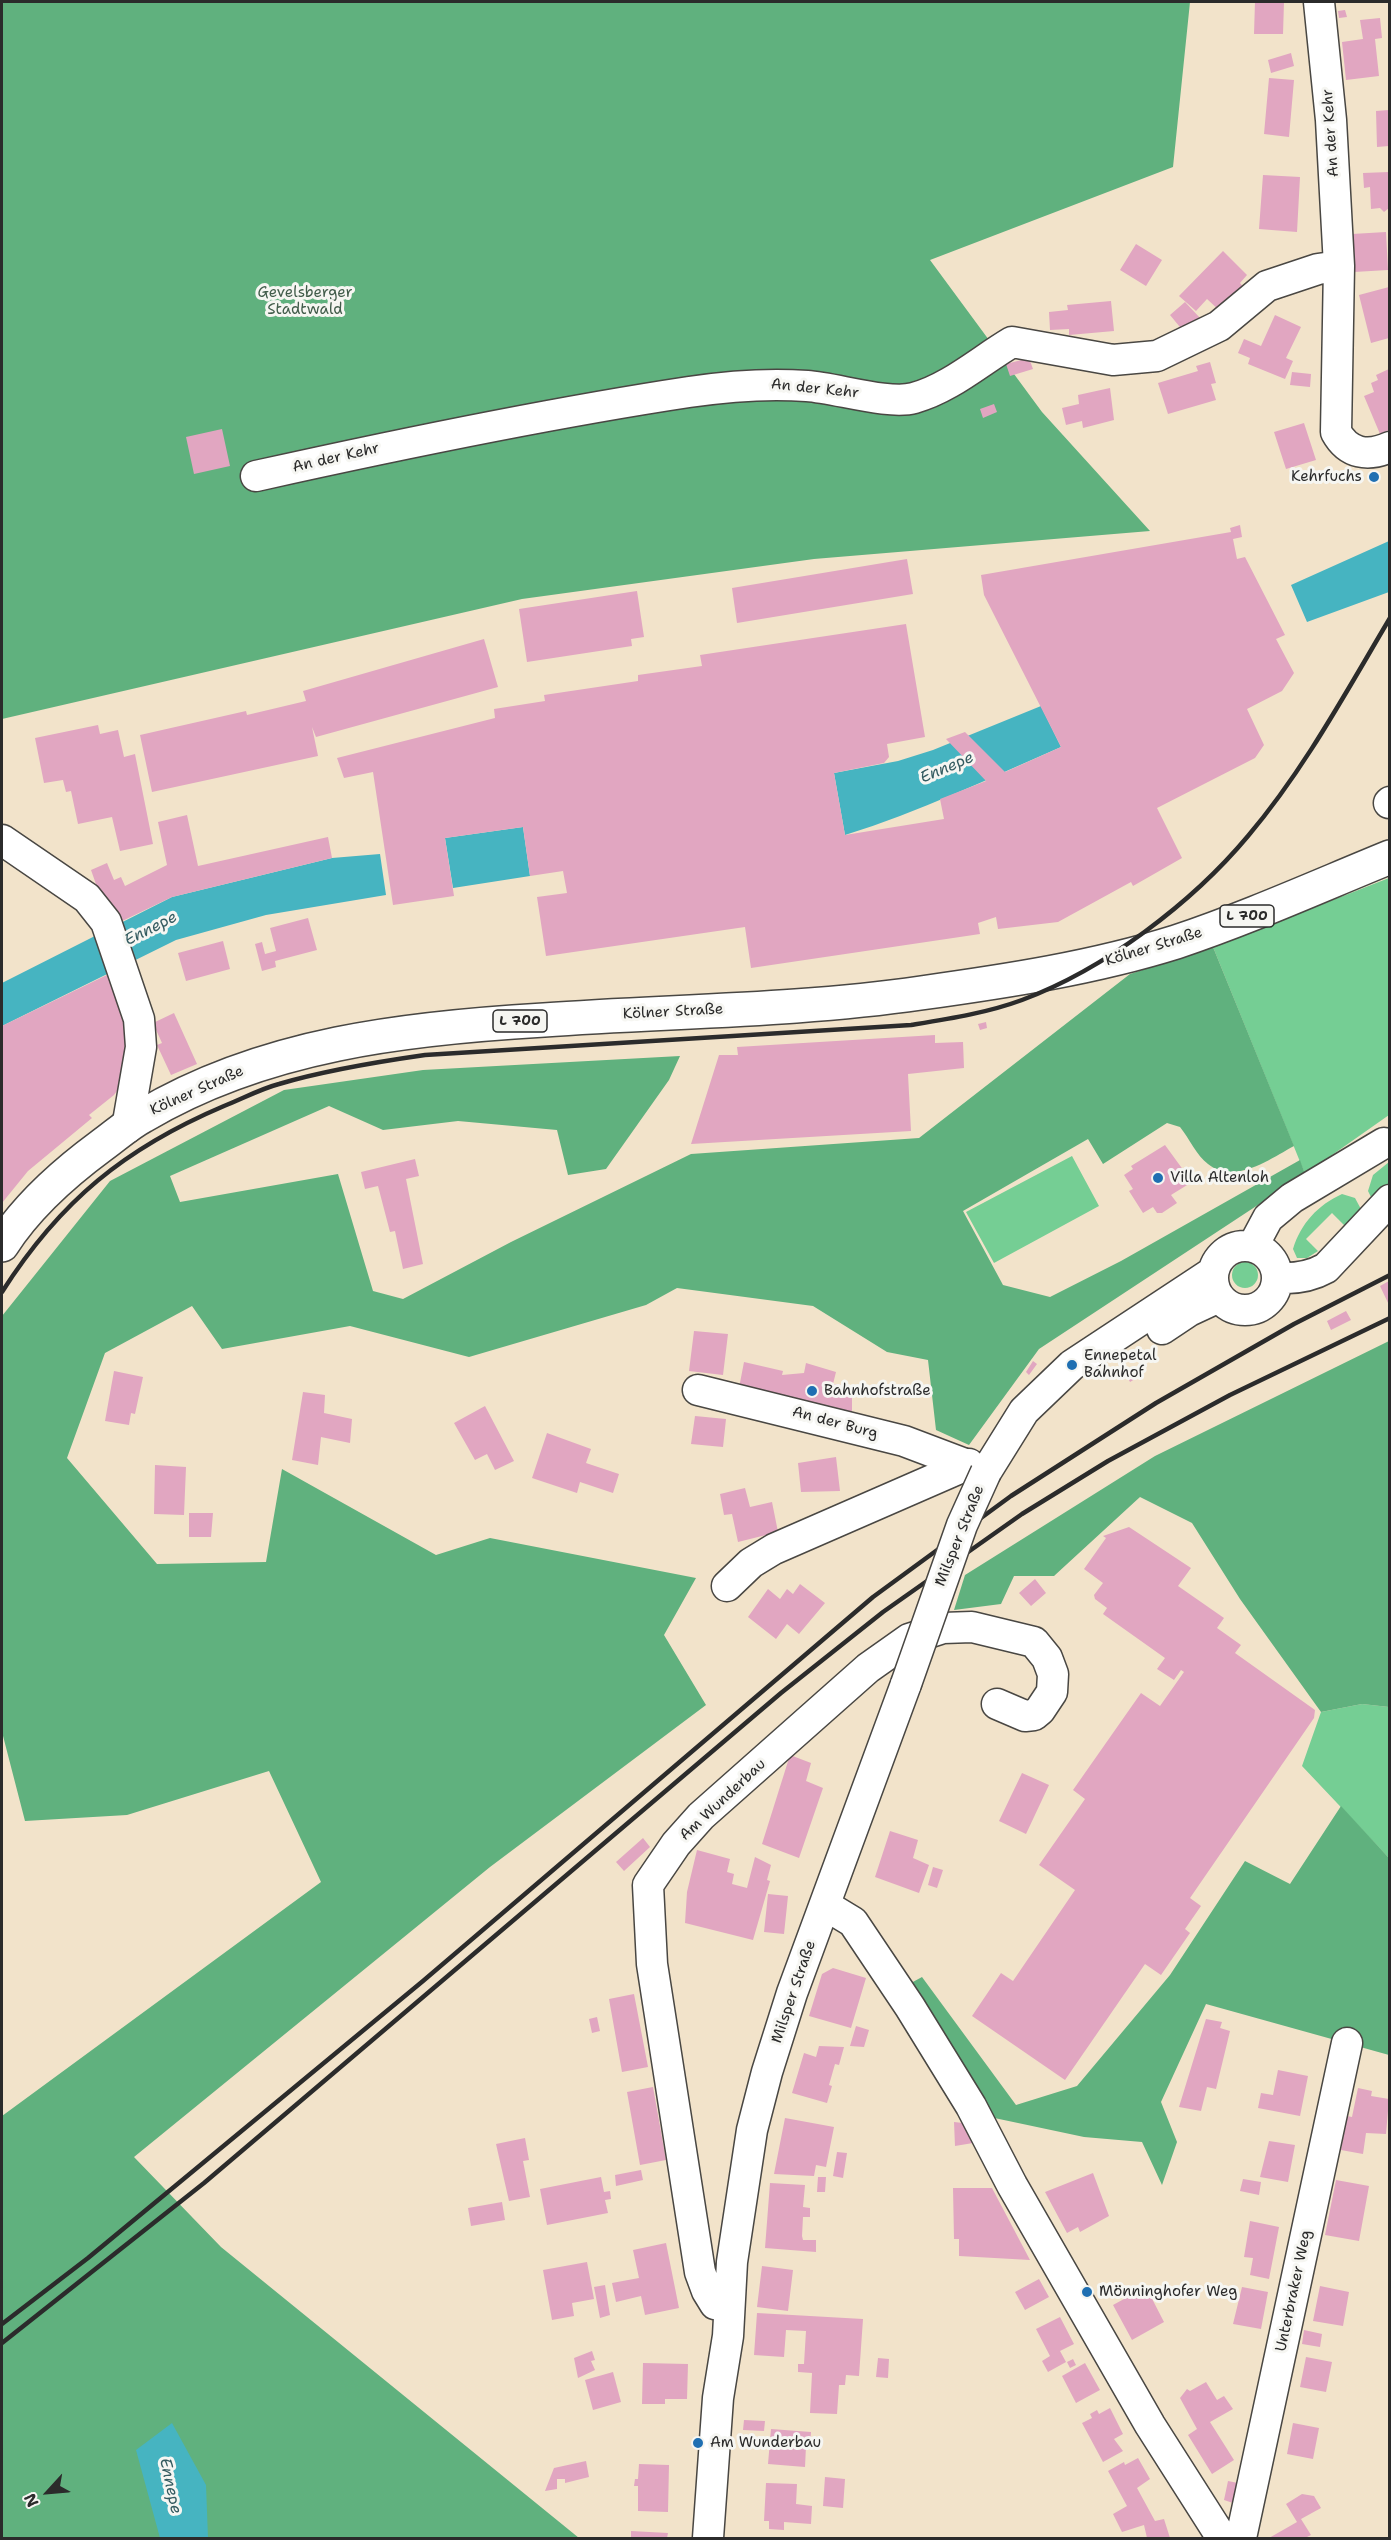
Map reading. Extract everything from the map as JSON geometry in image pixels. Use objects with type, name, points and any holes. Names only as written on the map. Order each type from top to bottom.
[{"type":"main road","name":"Kölner Straße","points":[[2,1245],[37,1200],[78,1163],[142,1116],[246,1068],[378,1036],[442,1026],[809,1005],[918,994],[1101,963],[1225,925],[1389,857]]},
{"type":"street","name":"An der Kehr","points":[[1319,2],[1331,120],[1339,266],[1336,432],[1345,445],[1360,452],[1376,453],[1389,447]]},
{"type":"street","name":"An der Kehr","points":[[256,476],[427,438],[687,392],[753,384],[808,386],[861,393],[893,401],[914,398],[946,385],[1012,342],[1113,360],[1157,356],[1219,326],[1267,286],[1318,269],[1339,266]]},
{"type":"street","points":[[2,840],[87,898],[106,922],[125,972],[139,1019],[141,1047],[126,1128]]},
{"type":"street","points":[[1216,1285],[1236,1309],[1255,1309],[1272,1297],[1266,1259],[1300,1209],[1387,1142]]},
{"type":"street","points":[[727,1586],[751,1563],[774,1549],[978,1468],[1024,1411],[1072,1365],[1216,1285],[1223,1254],[1232,1248],[1266,1259],[1304,1276],[1326,1268],[1389,1200]]},
{"type":"street","name":"An der Burg","points":[[698,1390],[812,1416],[904,1442],[978,1468]]},
{"type":"street","name":"Milsper Straße","points":[[708,2538],[718,2398],[732,2262],[752,2130],[779,2032],[906,1684],[962,1525],[978,1468]]},
{"type":"street","name":"Am Wunderbau","points":[[729,2307],[715,2304],[700,2272],[652,1964],[648,1885],[676,1844],[702,1816],[868,1668],[909,1639],[943,1628],[972,1627],[1034,1642],[1047,1658],[1053,1674],[1052,1692],[1034,1715],[1025,1716],[998,1704]]},
{"type":"street","points":[[825,1905],[853,1922],[910,2007],[971,2106],[1017,2194],[1150,2425],[1222,2538]]},
{"type":"street","name":"Unterbraker Weg","points":[[1241,2538],[1347,2043]]},
{"type":"green space","name":"Gevelsberger Stadtwald","points":[[2,2],[1190,2],[1173,167],[930,260],[1042,412],[1150,531],[814,559],[522,599],[2,719]]},
{"type":"green space","points":[[1389,878],[1389,1115],[1305,1174],[1213,947]]},
{"type":"green space","points":[[1213,947],[1294,1146],[1252,1168],[1229,1172],[1218,1170],[1204,1161],[1180,1127],[1167,1123],[1103,1164],[1088,1139],[963,1211],[1003,1285],[1050,1297],[1121,1261],[1300,1160],[1305,1174],[1039,1349],[969,1445],[936,1430],[928,1360],[887,1352],[813,1306],[677,1288],[646,1305],[469,1357],[350,1326],[222,1349],[192,1306],[105,1353],[67,1458],[157,1564],[266,1562],[282,1469],[436,1555],[490,1538],[696,1578],[664,1635],[706,1705],[490,1867],[134,2157],[221,2247],[579,2538],[2,2538],[2,2116],[321,1882],[269,1771],[127,1815],[25,1821],[2,1732],[2,1316],[110,1181],[284,1090],[423,1070],[680,1056],[669,1080],[606,1169],[568,1175],[557,1130],[458,1121],[383,1130],[329,1106],[170,1176],[180,1202],[338,1174],[373,1291],[403,1299],[511,1242],[691,1154],[919,1138],[1130,974]]},
{"type":"green space","points":[[1072,1156],[1099,1206],[994,1263],[966,1212]]},
{"type":"green space","points":[[1389,1162],[1389,1185],[1373,1201],[1368,1191],[1373,1175]]},
{"type":"green space","points":[[1342,1194],[1355,1198],[1362,1211],[1351,1224],[1344,1225],[1332,1213],[1306,1239],[1318,1251],[1307,1258],[1297,1258],[1293,1249],[1306,1223],[1318,1209]]},
{"type":"green space","points":[[1245,1262],[1254,1266],[1258,1275],[1254,1284],[1245,1288],[1236,1284],[1232,1275],[1236,1266]]},
{"type":"green space","points":[[1389,1341],[1389,1707],[1362,1704],[1321,1712],[1240,1599],[1192,1523],[1140,1497],[1054,1576],[1014,1576],[1001,1604],[954,1610],[965,1575],[1155,1456]]},
{"type":"green space","points":[[1362,1704],[1389,1707],[1389,1858],[1302,1766],[1321,1712]]},
{"type":"green space","points":[[1341,1806],[1389,1858],[1389,2055],[1206,2004],[1161,2102],[1177,2142],[1162,2185],[1142,2142],[1084,2137],[985,2116],[900,1989],[922,1977],[1016,2105],[1077,2086],[1170,1975],[1245,1861],[1290,1884]]},
{"type":"water","points":[[1389,541],[1389,592],[1307,622],[1291,585]]},
{"type":"water","name":"Ennepe","points":[[1041,706],[1061,747],[927,805],[845,835],[834,773],[898,761],[933,750]]},
{"type":"water","points":[[523,827],[530,876],[453,888],[445,838]]},
{"type":"water","name":"Ennepe","points":[[380,854],[386,895],[266,915],[176,940],[2,1026],[2,983],[172,897],[332,858]]},
{"type":"water","name":"Ennepe","points":[[172,2423],[206,2485],[208,2538],[160,2538],[136,2450]]},
{"type":"building","points":[[1255,2],[1284,2],[1283,34],[1254,34]]},
{"type":"building","points":[[1345,10],[1347,17],[1339,18],[1338,11]]},
{"type":"building","points":[[1380,18],[1382,38],[1375,39],[1379,76],[1346,80],[1342,42],[1363,39],[1360,20]]},
{"type":"building","points":[[1291,53],[1294,66],[1271,73],[1268,60]]},
{"type":"building","points":[[1269,78],[1294,80],[1289,137],[1264,134]]},
{"type":"building","points":[[1389,110],[1389,146],[1377,147],[1376,111]]},
{"type":"building","points":[[1389,172],[1389,208],[1384,212],[1380,208],[1371,209],[1370,187],[1364,188],[1363,173]]},
{"type":"building","points":[[1263,175],[1300,177],[1297,232],[1259,229]]},
{"type":"building","points":[[1386,232],[1388,270],[1354,272],[1352,234]]},
{"type":"building","points":[[1136,244],[1162,260],[1146,286],[1120,270]]},
{"type":"building","points":[[1223,251],[1247,275],[1240,283],[1244,288],[1221,312],[1207,299],[1196,311],[1179,296]]},
{"type":"building","points":[[1389,287],[1389,338],[1371,343],[1359,295]]},
{"type":"building","points":[[1111,301],[1114,331],[1069,335],[1069,329],[1050,330],[1049,312],[1068,310],[1067,305]]},
{"type":"building","points":[[1185,302],[1201,319],[1184,332],[1170,315]]},
{"type":"building","points":[[1275,315],[1301,327],[1286,358],[1293,361],[1285,379],[1248,364],[1250,358],[1238,353],[1244,339],[1261,346]]},
{"type":"building","points":[[1029,358],[1033,369],[1010,376],[1006,364]]},
{"type":"building","points":[[1210,362],[1216,383],[1211,384],[1216,400],[1168,414],[1158,383],[1198,371],[1196,366]]},
{"type":"building","points":[[1389,369],[1389,430],[1380,434],[1364,396],[1374,392],[1371,383],[1378,380],[1376,375]]},
{"type":"building","points":[[1292,372],[1311,374],[1310,387],[1290,385]]},
{"type":"building","points":[[1110,388],[1114,420],[1083,428],[1082,421],[1066,425],[1062,408],[1079,404],[1078,395]]},
{"type":"building","points":[[994,404],[997,412],[983,418],[980,409]]},
{"type":"building","points":[[1304,423],[1316,460],[1286,469],[1274,432]]},
{"type":"building","points":[[222,429],[230,466],[194,474],[186,437]]},
{"type":"building","points":[[1240,525],[1242,537],[1233,539],[1237,559],[1245,557],[1285,635],[1276,639],[1294,673],[1282,691],[1247,709],[1264,745],[1255,758],[1157,808],[1182,858],[1133,886],[1131,882],[1058,922],[998,929],[996,917],[978,923],[980,934],[751,968],[745,927],[546,956],[537,897],[567,893],[563,871],[530,876],[523,827],[445,838],[454,896],[393,905],[373,772],[344,778],[337,758],[495,718],[494,709],[545,701],[544,695],[638,681],[638,675],[702,666],[700,655],[906,624],[925,737],[887,744],[889,757],[884,763],[834,773],[845,835],[944,819],[940,799],[986,781],[946,739],[965,732],[1005,772],[1061,747],[984,595],[981,575],[1231,532],[1230,528]]},
{"type":"building","points":[[907,559],[913,594],[737,623],[732,588]]},
{"type":"building","points":[[637,591],[644,637],[631,639],[632,646],[527,662],[519,609]]},
{"type":"building","points":[[484,639],[498,687],[316,737],[312,727],[318,756],[152,792],[140,735],[246,711],[247,715],[306,701],[303,691]]},
{"type":"building","points":[[98,725],[100,734],[118,730],[124,757],[135,754],[153,844],[120,851],[112,817],[78,824],[71,791],[66,792],[63,780],[44,783],[35,738]]},
{"type":"building","points":[[187,815],[198,866],[328,837],[332,858],[172,897],[116,924],[91,870],[107,863],[114,880],[121,877],[125,886],[167,865],[158,822]]},
{"type":"building","points":[[308,918],[317,950],[275,961],[276,967],[262,971],[255,944],[262,942],[265,954],[276,951],[270,928]]},
{"type":"building","points":[[223,941],[230,969],[186,981],[178,953]]},
{"type":"building","points":[[113,972],[126,1009],[128,1069],[119,1088],[114,1095],[89,1115],[92,1118],[28,1171],[2,1203],[2,1026]]},
{"type":"building","points":[[174,1013],[197,1064],[171,1075],[157,1045],[162,1043],[153,1023]]},
{"type":"building","points":[[986,1022],[987,1028],[980,1030],[978,1024]]},
{"type":"building","points":[[935,1035],[935,1043],[963,1042],[964,1068],[908,1074],[911,1131],[691,1144],[719,1055],[738,1055],[737,1047]]},
{"type":"building","name":"Villa Altenloh","points":[[1165,1145],[1192,1182],[1171,1195],[1177,1203],[1162,1213],[1157,1213],[1153,1207],[1143,1213],[1129,1191],[1133,1189],[1124,1175],[1133,1169],[1131,1166]]},
{"type":"building","points":[[415,1159],[419,1176],[406,1179],[423,1264],[403,1269],[395,1231],[390,1232],[378,1186],[365,1189],[361,1172]]},
{"type":"building","points":[[1389,1281],[1389,1305],[1380,1286]]},
{"type":"building","points":[[1346,1311],[1351,1320],[1331,1330],[1327,1321]]},
{"type":"building","points":[[694,1331],[728,1334],[723,1375],[689,1371]]},
{"type":"building","points":[[1033,1361],[1037,1364],[1029,1375],[1026,1372]]},
{"type":"building","points":[[744,1362],[783,1371],[782,1375],[804,1373],[806,1363],[836,1372],[833,1384],[852,1386],[852,1415],[739,1388]]},
{"type":"building","points":[[1140,1369],[1143,1374],[1130,1382],[1127,1376]]},
{"type":"building","points":[[114,1371],[143,1377],[135,1414],[131,1413],[129,1425],[105,1421]]},
{"type":"building","points":[[303,1392],[325,1395],[324,1413],[352,1419],[350,1443],[321,1437],[318,1465],[292,1460]]},
{"type":"building","points":[[485,1406],[514,1461],[495,1470],[487,1454],[475,1460],[454,1423]]},
{"type":"building","points":[[695,1416],[726,1419],[723,1447],[691,1444]]},
{"type":"building","points":[[547,1433],[591,1449],[586,1463],[619,1474],[613,1493],[580,1482],[577,1493],[532,1478]]},
{"type":"building","points":[[836,1457],[840,1491],[801,1492],[798,1463]]},
{"type":"building","points":[[155,1465],[186,1467],[184,1515],[154,1514]]},
{"type":"building","points":[[745,1488],[750,1507],[772,1502],[778,1532],[738,1542],[732,1514],[724,1515],[720,1494]]},
{"type":"building","points":[[189,1513],[213,1513],[211,1537],[189,1537]]},
{"type":"building","points":[[1129,1527],[1191,1568],[1178,1586],[1224,1618],[1217,1628],[1241,1645],[1235,1653],[1315,1710],[1314,1718],[1190,1898],[1201,1906],[1185,1929],[1190,1933],[1161,1975],[1145,1964],[1065,2080],[972,2016],[1001,1973],[1013,1981],[1075,1890],[1039,1865],[1085,1799],[1073,1790],[1141,1693],[1160,1706],[1184,1672],[1181,1670],[1174,1680],[1157,1669],[1165,1658],[1103,1614],[1107,1608],[1095,1599],[1094,1595],[1103,1583],[1084,1569],[1106,1538],[1103,1536]]},
{"type":"building","points":[[1035,1579],[1046,1593],[1031,1606],[1019,1593]]},
{"type":"building","points":[[800,1584],[825,1603],[799,1634],[787,1624],[776,1639],[748,1617],[768,1589],[780,1599],[787,1589],[793,1594]]},
{"type":"building","points":[[790,1755],[811,1763],[806,1781],[823,1788],[799,1858],[762,1844]]},
{"type":"building","points":[[1022,1773],[1049,1785],[1026,1834],[999,1821]]},
{"type":"building","points":[[890,1831],[918,1840],[913,1858],[929,1865],[919,1893],[875,1877]]},
{"type":"building","points":[[643,1838],[650,1847],[624,1871],[616,1862]]},
{"type":"building","points":[[697,1850],[730,1859],[727,1872],[734,1874],[732,1884],[747,1888],[755,1857],[771,1865],[767,1880],[770,1881],[753,1940],[685,1923],[687,1892]]},
{"type":"building","points":[[933,1867],[943,1870],[937,1888],[928,1885]]},
{"type":"building","points":[[768,1894],[788,1896],[784,1934],[764,1932]]},
{"type":"building","points":[[833,1968],[866,1978],[851,2028],[809,2016],[822,1974]]},
{"type":"building","points":[[634,1994],[648,2067],[622,2072],[609,1999]]},
{"type":"building","points":[[597,2017],[600,2031],[592,2033],[589,2019]]},
{"type":"building","points":[[1206,2019],[1222,2022],[1220,2028],[1230,2031],[1216,2089],[1207,2087],[1201,2111],[1179,2107]]},
{"type":"building","points":[[856,2026],[869,2030],[864,2047],[850,2046]]},
{"type":"building","points":[[819,2046],[844,2047],[839,2065],[835,2064],[827,2103],[792,2093],[804,2053],[816,2057]]},
{"type":"building","points":[[1278,2070],[1308,2076],[1300,2116],[1258,2108],[1261,2093],[1273,2095]]},
{"type":"building","points":[[653,2087],[666,2160],[640,2165],[627,2092]]},
{"type":"building","points":[[1358,2088],[1372,2091],[1371,2096],[1389,2099],[1386,2134],[1366,2133],[1363,2154],[1341,2150],[1347,2116],[1352,2117]]},
{"type":"building","points":[[785,2118],[834,2127],[826,2167],[816,2165],[814,2176],[774,2174]]},
{"type":"building","points":[[954,2122],[963,2123],[973,2143],[955,2146]]},
{"type":"building","points":[[525,2138],[529,2160],[523,2161],[530,2197],[509,2201],[496,2144]]},
{"type":"building","points":[[1269,2141],[1295,2145],[1288,2182],[1260,2177]]},
{"type":"building","points":[[837,2152],[847,2153],[843,2178],[833,2176]]},
{"type":"building","points":[[641,2170],[643,2180],[616,2186],[615,2175]]},
{"type":"building","points":[[1093,2173],[1109,2216],[1080,2232],[1078,2227],[1067,2233],[1045,2192]]},
{"type":"building","points":[[601,2177],[604,2192],[610,2191],[611,2199],[605,2200],[608,2213],[547,2225],[540,2189]]},
{"type":"building","points":[[818,2177],[826,2177],[825,2192],[817,2192]]},
{"type":"building","points":[[1243,2179],[1261,2182],[1259,2195],[1240,2191]]},
{"type":"building","points":[[1336,2180],[1369,2186],[1359,2241],[1325,2235]]},
{"type":"building","points":[[770,2183],[805,2185],[803,2207],[810,2208],[810,2217],[803,2217],[802,2236],[803,2240],[816,2240],[816,2252],[765,2248]]},
{"type":"building","points":[[953,2188],[992,2188],[1030,2260],[959,2256],[959,2239],[954,2239]]},
{"type":"building","points":[[502,2202],[505,2220],[471,2226],[468,2208]]},
{"type":"building","points":[[1250,2221],[1279,2227],[1269,2279],[1250,2275],[1253,2258],[1244,2257]]},
{"type":"building","points":[[666,2243],[679,2308],[645,2315],[641,2296],[616,2302],[612,2283],[639,2278],[633,2250]]},
{"type":"building","points":[[587,2262],[594,2299],[572,2303],[574,2316],[552,2320],[543,2270]]},
{"type":"building","points":[[762,2266],[793,2270],[788,2311],[757,2307]]},
{"type":"building","points":[[1039,2279],[1049,2297],[1025,2310],[1015,2292]]},
{"type":"building","points":[[605,2285],[610,2315],[600,2318],[594,2287]]},
{"type":"building","points":[[1320,2286],[1349,2292],[1343,2326],[1313,2321]]},
{"type":"building","points":[[1146,2287],[1164,2322],[1132,2340],[1113,2305]]},
{"type":"building","points":[[1242,2287],[1268,2292],[1261,2329],[1233,2324]]},
{"type":"building","points":[[757,2313],[863,2319],[859,2376],[846,2375],[845,2385],[839,2385],[837,2414],[810,2413],[812,2373],[798,2372],[798,2364],[804,2364],[806,2331],[786,2330],[784,2357],[754,2355]]},
{"type":"building","points":[[1060,2317],[1074,2344],[1060,2351],[1066,2362],[1048,2372],[1042,2361],[1050,2356],[1036,2329]]},
{"type":"building","points":[[1304,2330],[1322,2334],[1320,2347],[1302,2344]]},
{"type":"building","points":[[592,2351],[595,2360],[591,2361],[595,2370],[578,2378],[574,2358]]},
{"type":"building","points":[[1306,2357],[1332,2362],[1326,2392],[1300,2387]]},
{"type":"building","points":[[878,2358],[889,2359],[888,2378],[876,2377]]},
{"type":"building","points":[[1073,2359],[1076,2365],[1070,2368],[1067,2362]]},
{"type":"building","points":[[643,2363],[688,2364],[687,2399],[665,2399],[665,2404],[642,2404]]},
{"type":"building","points":[[1085,2363],[1100,2390],[1076,2403],[1062,2376]]},
{"type":"building","points":[[613,2372],[621,2402],[593,2410],[585,2380]]},
{"type":"building","points":[[1206,2382],[1217,2400],[1224,2396],[1233,2409],[1210,2422],[1234,2460],[1212,2474],[1188,2435],[1197,2429],[1180,2398],[1187,2389],[1190,2391]]},
{"type":"building","points":[[1110,2408],[1123,2434],[1114,2439],[1123,2451],[1103,2462],[1082,2423],[1092,2418],[1090,2414],[1097,2410],[1099,2414]]},
{"type":"building","points":[[744,2420],[765,2421],[764,2431],[743,2430]]},
{"type":"building","points":[[1293,2423],[1319,2428],[1313,2459],[1287,2454]]},
{"type":"building","points":[[771,2429],[811,2432],[810,2447],[806,2446],[805,2467],[768,2464]]},
{"type":"building","points":[[1138,2458],[1150,2479],[1137,2488],[1155,2521],[1164,2519],[1170,2538],[1147,2538],[1144,2525],[1122,2532],[1113,2514],[1127,2506],[1108,2471],[1124,2462],[1125,2465]]},
{"type":"building","points":[[586,2461],[589,2477],[565,2483],[565,2479],[557,2479],[557,2489],[545,2491],[554,2468]]},
{"type":"building","points":[[639,2464],[669,2465],[668,2512],[638,2511],[638,2486],[634,2486],[635,2479],[638,2479]]},
{"type":"building","points":[[825,2477],[845,2479],[843,2508],[823,2506]]},
{"type":"building","points":[[1228,2481],[1238,2483],[1233,2503],[1224,2500]]},
{"type":"building","points":[[766,2483],[797,2484],[796,2504],[812,2506],[811,2524],[784,2522],[784,2530],[769,2529],[769,2521],[764,2521]]},
{"type":"building","points":[[1302,2494],[1314,2496],[1321,2508],[1301,2519],[1311,2535],[1305,2538],[1269,2538],[1297,2522],[1286,2504]]},
{"type":"building","points":[[631,2531],[668,2533],[667,2538],[631,2538]]},
{"type":"railway","points":[[2,1292],[47,1230],[72,1204],[126,1159],[188,1122],[279,1084],[351,1067],[425,1055],[911,1025],[995,1009],[1053,987],[1084,971],[1145,931],[1201,886],[1226,861],[1268,811],[1306,758],[1390,618]]},
{"type":"railway","points":[[2,2324],[88,2258],[423,1981],[873,1597],[1011,1496],[1156,1403],[1294,1324],[1390,1275]]},
{"type":"railway","points":[[2,2343],[204,2183],[781,1693],[883,1612],[1022,1514],[1108,1461],[1230,1395],[1390,1318]]},
{"type":"place","name":"Kehrfuchs","points":[[1374,477]]},
{"type":"place","name":"Villa Altenloh","points":[[1158,1178]]},
{"type":"place","name":"Ennepetal Bahnhof","points":[[1072,1365]]},
{"type":"place","name":"Bahnhofstraße","points":[[812,1391]]},
{"type":"place","name":"Mönninghofer Weg","points":[[1087,2292]]},
{"type":"place","name":"Am Wunderbau","points":[[698,2443]]}]
